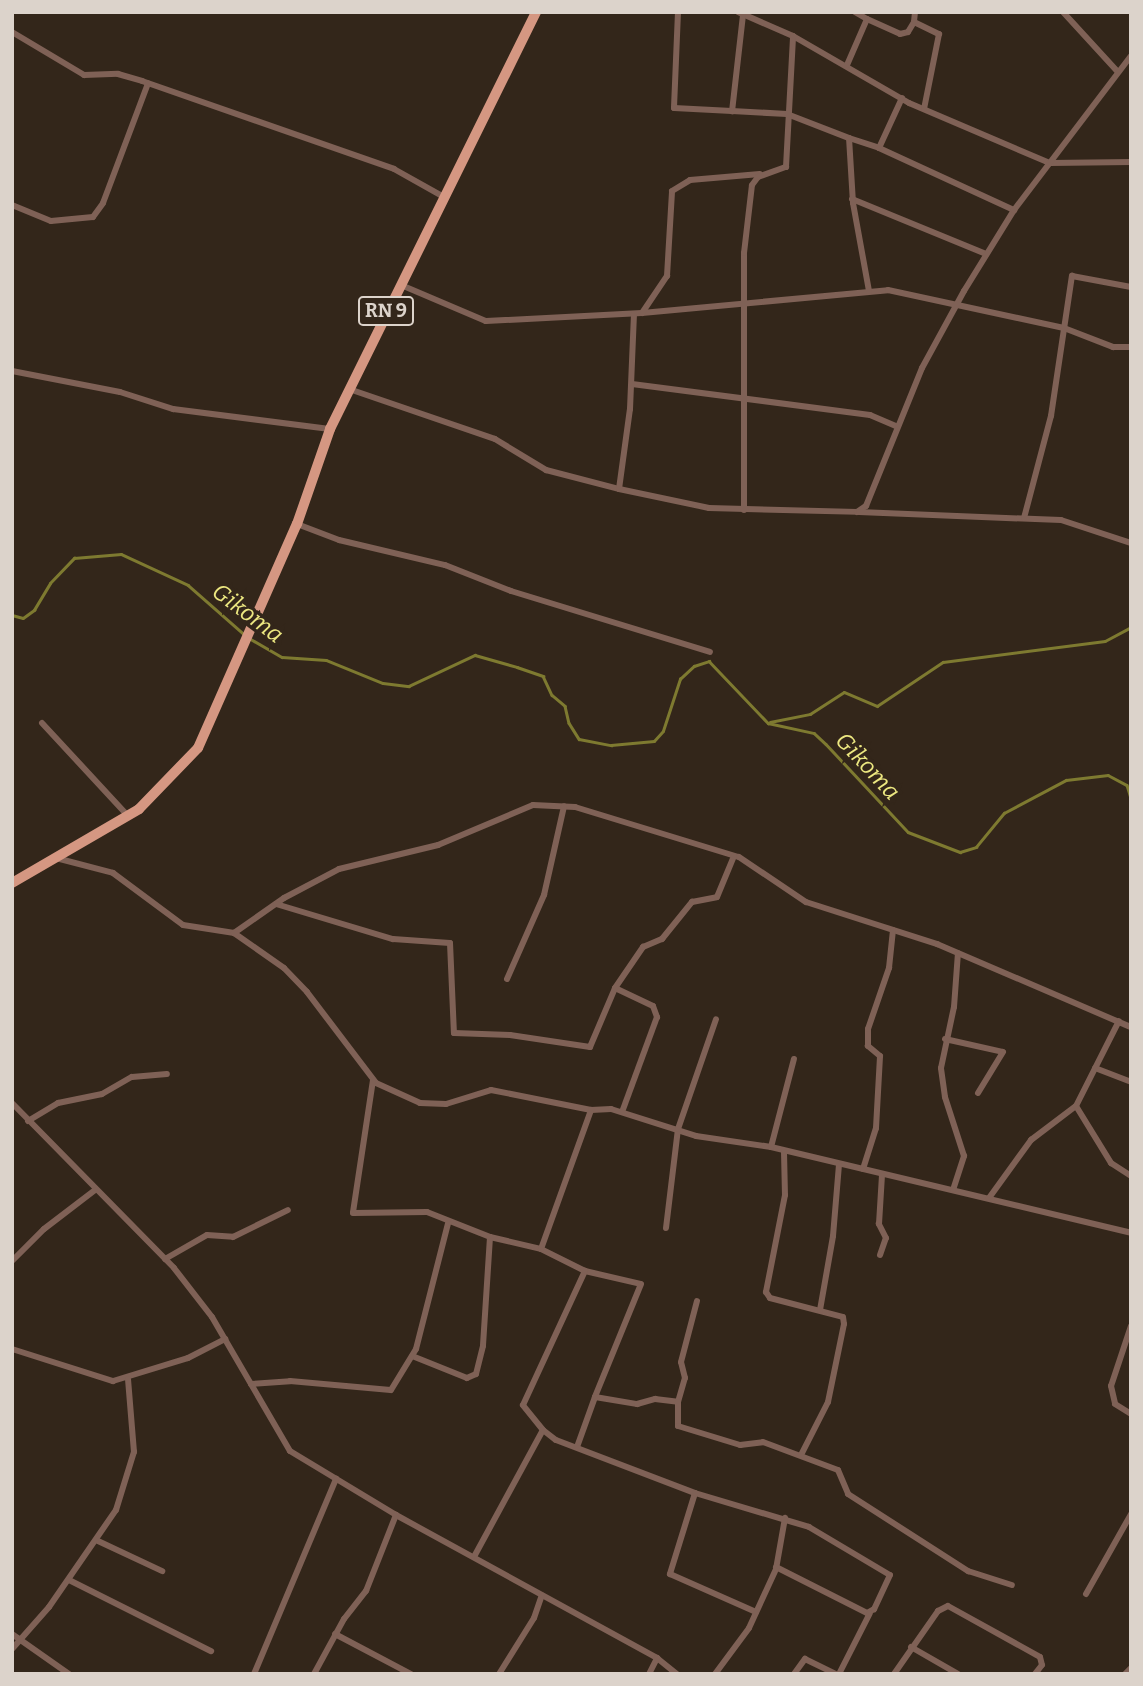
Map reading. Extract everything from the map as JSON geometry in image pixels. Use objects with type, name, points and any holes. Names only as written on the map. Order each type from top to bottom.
[{"type":"main road","name":"RN 9","points":[[12,883],[128,816],[170,782],[198,748],[298,524],[330,429],[534,13]]},
{"type":"street","points":[[678,12],[674,108],[788,114],[879,148],[1014,210]]},
{"type":"street","points":[[855,12],[900,34],[908,32],[914,22],[915,12]]},
{"type":"street","points":[[1063,12],[1118,72]]},
{"type":"street","points":[[732,111],[741,13],[847,65],[924,109],[1050,163],[1131,162]]},
{"type":"street","points":[[847,65],[867,19]]},
{"type":"street","points":[[914,22],[939,34],[924,109]]},
{"type":"street","points":[[12,32],[84,75],[118,74],[148,83],[394,169],[443,197]]},
{"type":"street","points":[[619,489],[638,314],[667,276],[672,191],[690,180],[769,173],[786,167],[793,37]]},
{"type":"street","points":[[857,512],[866,506],[896,426],[956,303],[1014,210],[1131,56]]},
{"type":"street","points":[[12,205],[54,221],[93,217],[103,203],[148,83]]},
{"type":"street","points":[[879,148],[902,98]]},
{"type":"street","points":[[849,138],[852,199],[869,291]]},
{"type":"street","points":[[744,510],[744,253],[752,185],[769,173]]},
{"type":"street","points":[[852,199],[986,254]]},
{"type":"street","points":[[1024,518],[1051,416],[1072,276],[1131,287]]},
{"type":"street","points":[[401,285],[479,320],[638,314],[869,291],[899,291],[956,303],[1013,320],[1064,328],[1113,347],[1131,347]]},
{"type":"street","points":[[12,371],[120,393],[173,409],[330,429]]},
{"type":"street","points":[[632,384],[870,415],[896,426]]},
{"type":"street","points":[[349,389],[495,439],[546,470],[619,489],[744,510],[1061,520],[1131,543]]},
{"type":"street","points":[[298,524],[339,540],[445,565],[511,591],[709,652]]},
{"type":"street","points":[[42,723],[128,816]]},
{"type":"street","points":[[234,933],[276,904],[339,869],[438,845],[533,805],[564,806],[734,856],[806,902],[958,953],[1131,1027]]},
{"type":"street","points":[[507,979],[544,895],[564,806]]},
{"type":"street","points":[[276,904],[393,939],[450,943],[454,1033],[522,1037],[590,1047],[615,988],[642,947],[662,939],[692,902],[717,897],[734,856]]},
{"type":"street","points":[[56,858],[113,873],[183,925],[234,933],[284,968],[307,992],[373,1080],[385,1090],[434,1105],[491,1090],[591,1110],[622,1112],[678,1129],[771,1147],[1131,1233]]},
{"type":"street","points":[[863,1169],[876,1128],[880,1056],[868,1046],[868,1029],[889,968],[893,930]]},
{"type":"street","points":[[953,1190],[964,1156],[942,1081],[945,1039],[954,1007],[958,953]]},
{"type":"street","points":[[615,988],[653,1006],[657,1012],[622,1112]]},
{"type":"street","points":[[666,1228],[678,1129],[716,1019]]},
{"type":"street","points":[[989,1198],[1031,1140],[1076,1106],[1119,1021]]},
{"type":"street","points":[[945,1039],[1003,1052],[978,1093]]},
{"type":"street","points":[[771,1147],[794,1059]]},
{"type":"street","points":[[1095,1068],[1131,1083]]},
{"type":"street","points":[[28,1121],[58,1103],[102,1094],[132,1077],[167,1074]]},
{"type":"street","points":[[373,1080],[351,1211],[360,1215],[427,1212],[448,1223],[541,1250],[585,1271],[641,1284],[577,1447]]},
{"type":"street","points":[[12,1103],[165,1259],[225,1339],[289,1451],[396,1515],[475,1555],[657,1658],[677,1674]]},
{"type":"street","points":[[1076,1106],[1111,1163],[1131,1177]]},
{"type":"street","points":[[541,1250],[591,1110]]},
{"type":"street","points":[[785,1152],[785,1195],[766,1292],[770,1298],[843,1317],[844,1324],[828,1402],[801,1455]]},
{"type":"street","points":[[820,1310],[833,1236],[839,1164]]},
{"type":"street","points":[[880,1255],[886,1238],[879,1224],[883,1175]]},
{"type":"street","points":[[12,1261],[44,1229],[95,1190]]},
{"type":"street","points":[[165,1259],[207,1235],[233,1237],[288,1210]]},
{"type":"street","points":[[251,1384],[290,1381],[388,1391],[412,1356],[448,1223]]},
{"type":"street","points":[[412,1356],[467,1378],[476,1374],[483,1346],[490,1237]]},
{"type":"street","points":[[585,1271],[523,1405],[543,1430],[556,1440],[695,1493],[785,1518],[820,1532],[888,1571],[890,1580],[838,1674],[805,1659],[794,1674]]},
{"type":"street","points":[[697,1301],[681,1362],[685,1378],[678,1402],[677,1423],[682,1428],[728,1442],[763,1443],[838,1470],[848,1494],[929,1541],[959,1566],[1012,1585]]},
{"type":"street","points":[[1131,1325],[1111,1386],[1115,1404],[1131,1414]]},
{"type":"street","points":[[12,1349],[28,1350],[106,1380],[128,1379],[188,1358],[225,1339]]},
{"type":"street","points":[[12,1648],[23,1640],[69,1580],[98,1541],[116,1510],[134,1452],[128,1379]]},
{"type":"street","points":[[595,1396],[637,1404],[655,1399],[678,1402]]},
{"type":"street","points":[[475,1555],[543,1430]]},
{"type":"street","points":[[254,1674],[336,1479]]},
{"type":"street","points":[[695,1493],[670,1574],[756,1612]]},
{"type":"street","points":[[1086,1594],[1131,1514]]},
{"type":"street","points":[[314,1674],[335,1634],[366,1591],[396,1515]]},
{"type":"street","points":[[715,1674],[756,1612],[776,1567],[785,1518]]},
{"type":"street","points":[[98,1541],[162,1572]]},
{"type":"street","points":[[776,1567],[870,1613]]},
{"type":"street","points":[[69,1580],[211,1651]]},
{"type":"street","points":[[499,1674],[534,1618],[542,1595]]},
{"type":"street","points":[[894,1674],[937,1611],[955,1606],[1040,1657],[1042,1665],[1035,1674]]},
{"type":"street","points":[[12,1634],[69,1674]]},
{"type":"street","points":[[335,1634],[411,1674]]},
{"type":"street","points":[[911,1647],[958,1674]]},
{"type":"street","points":[[649,1674],[657,1658]]},
{"type":"street","points":[[1125,1674],[1131,1668]]},
{"type":"waterway","name":"Gikoma","points":[[12,615],[23,618],[34,610],[50,583],[74,558],[121,554],[188,585],[244,634]]},
{"type":"waterway","points":[[770,722],[810,714],[844,692],[877,706],[943,662],[1105,641],[1131,627]]},
{"type":"waterway","name":"Gikoma","points":[[249,638],[282,657],[326,660],[383,683],[409,686],[475,655],[517,667],[543,676],[552,695],[565,706],[569,723],[579,739],[611,745],[654,741],[663,731],[680,679],[694,666],[709,661],[768,723],[814,733],[908,832],[960,852],[976,847],[1004,813],[1066,780],[1108,775],[1127,785],[1131,798]]}]
